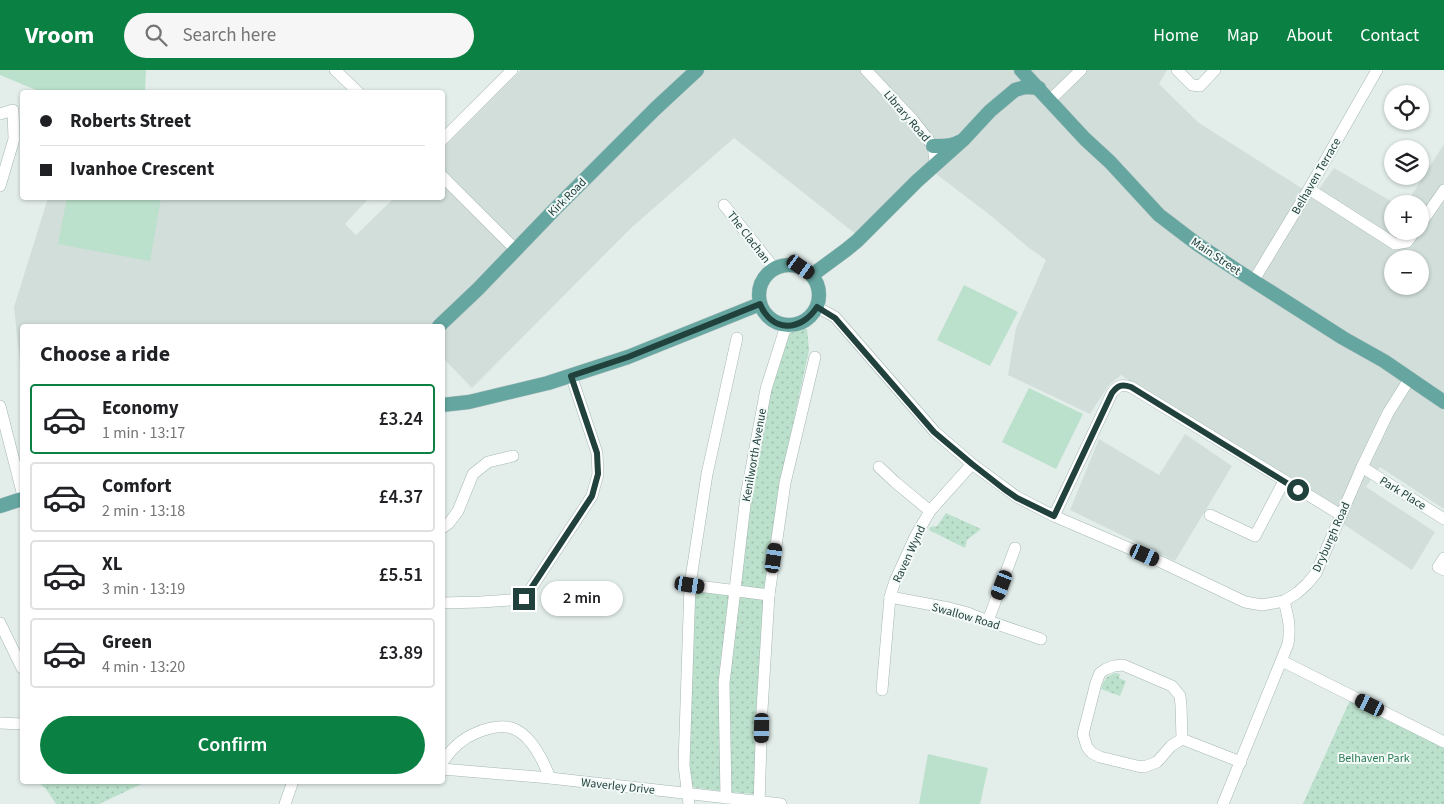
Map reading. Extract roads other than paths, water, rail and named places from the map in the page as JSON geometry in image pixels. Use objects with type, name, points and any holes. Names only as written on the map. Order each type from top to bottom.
[{"type":"main road","name":"Kirk Road","points":[[441,324],[655,109],[697,70]]},
{"type":"main road","name":"Main Street","points":[[1021,70],[1085,139],[1110,162],[1158,215],[1197,244],[1343,338],[1384,360],[1444,402]]},
{"type":"main road","points":[[812,274],[857,241],[964,139],[990,111],[1015,90],[1025,87],[1039,88]]},
{"type":"main road","points":[[933,146],[954,144],[964,139]]},
{"type":"main road","points":[[787,264],[801,267],[812,274],[818,285],[820,296],[817,307],[806,321],[785,326],[772,321],[763,312],[758,295],[760,285],[765,275],[774,268],[787,264]]},
{"type":"main road","points":[[445,405],[469,402],[571,376],[628,357],[760,304]]},
{"type":"main road","points":[[445,413],[459,409],[469,402]]},
{"type":"main road","points":[[0,506],[20,501]]},
{"type":"street","points":[[335,70],[356,90]]},
{"type":"street","points":[[445,137],[512,70]]},
{"type":"street","name":"Library Road","points":[[866,70],[913,120],[933,146],[935,160],[932,168]]},
{"type":"street","points":[[1050,100],[1081,70]]},
{"type":"street","points":[[1177,70],[1192,85],[1200,86],[1216,70]]},
{"type":"street","name":"Belhaven Terrace","points":[[1254,280],[1377,70]]},
{"type":"street","points":[[0,114],[13,110],[14,139],[0,186]]},
{"type":"street","points":[[445,179],[516,250]]},
{"type":"street","points":[[1309,189],[1384,237]]},
{"type":"street","points":[[1429,212],[1444,190]]},
{"type":"street","name":"The Clachan","points":[[724,205],[774,268]]},
{"type":"street","points":[[1389,240],[1395,244],[1409,240]]},
{"type":"street","points":[[817,307],[835,318],[934,432],[1017,498],[1161,562],[1245,602],[1262,605],[1284,601],[1289,620],[1290,633],[1288,644],[1223,804]]},
{"type":"street","name":"Kenilworth Avenue","points":[[726,798],[724,683],[746,496],[766,389],[785,329],[791,326]]},
{"type":"street","points":[[688,799],[684,765],[690,585],[707,474],[737,338]]},
{"type":"street","points":[[760,803],[762,710],[769,595],[785,483],[815,357]]},
{"type":"street","points":[[445,603],[524,599],[592,496],[598,474],[597,453],[571,376]]},
{"type":"street","name":"Dryburgh Road","points":[[1284,601],[1297,593],[1316,574],[1362,467],[1388,413],[1410,378]]},
{"type":"street","points":[[1054,516],[1112,393],[1118,386],[1124,384],[1340,515]]},
{"type":"street","points":[[0,406],[20,484]]},
{"type":"street","points":[[445,526],[449,524],[458,511],[473,474],[488,462],[514,456]]},
{"type":"street","name":"Raven Wynd","points":[[882,690],[890,597],[895,581],[915,537],[930,511],[972,464]]},
{"type":"street","points":[[879,467],[930,511]]},
{"type":"street","name":"Park Place","points":[[1362,467],[1444,520]]},
{"type":"street","points":[[1210,515],[1255,536],[1284,481]]},
{"type":"street","points":[[988,622],[1015,548]]},
{"type":"street","points":[[1444,558],[1438,567],[1444,570]]},
{"type":"street","points":[[690,585],[769,595]]},
{"type":"street","name":"Swallow Road","points":[[890,597],[968,613],[988,622],[1041,639]]},
{"type":"street","points":[[0,623],[19,652]]},
{"type":"street","points":[[1282,661],[1444,742]]},
{"type":"street","points":[[1123,665],[1172,686],[1180,696],[1182,704],[1182,739],[1171,746],[1157,762],[1144,767],[1100,757],[1092,753],[1087,747],[1084,734],[1100,673],[1106,668],[1123,665]]},
{"type":"street","points":[[0,722],[20,724]]},
{"type":"street","points":[[445,758],[450,751],[466,737],[486,729],[507,727],[529,740],[542,758],[550,778]]},
{"type":"street","points":[[1182,739],[1241,762]]},
{"type":"street","name":"Waverley Drive","points":[[445,769],[550,778],[688,799],[726,798],[781,804]]},
{"type":"street","points":[[285,804],[293,784]]},
{"type":"park label","name":"Belhaven Park","points":[[1374,758]]}]
